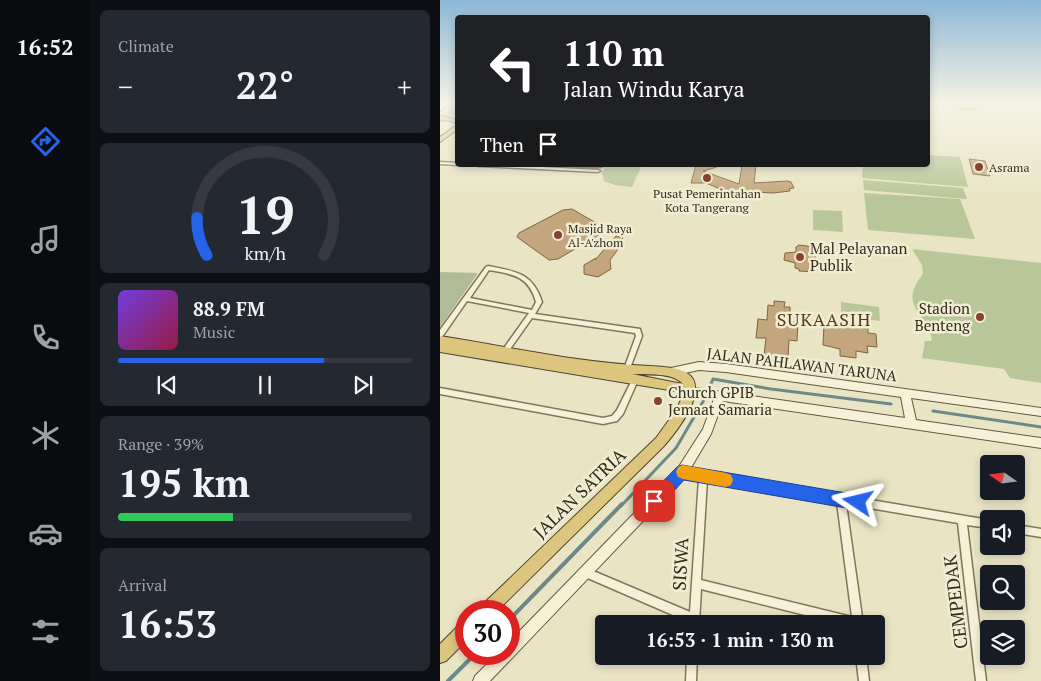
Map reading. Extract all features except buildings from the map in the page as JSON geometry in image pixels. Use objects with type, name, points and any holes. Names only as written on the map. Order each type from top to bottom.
[{"type":"highway","name":"JALAN PAHLAWAN TARUNA","points":[[440,340],[627,369],[671,372]]},
{"type":"highway","points":[[440,348],[680,387],[693,393]]},
{"type":"highway","points":[[671,372],[684,377],[688,381],[693,393]]},
{"type":"highway","name":"JALAN SATRIA","points":[[497,600],[660,442],[679,417],[693,393]]},
{"type":"highway","points":[[440,656],[455,641]]},
{"type":"main road","name":"JALAN PAHLAWAN TARUNA","points":[[671,372],[699,366],[726,368],[1041,412]]},
{"type":"main road","points":[[905,392],[910,422]]},
{"type":"main road","points":[[693,393],[910,422],[1041,443]]},
{"type":"main road","points":[[520,641],[682,472],[707,431],[717,395]]},
{"type":"main road","points":[[480,681],[496,665]]},
{"type":"street","points":[[440,159],[455,160]]},
{"type":"street","points":[[440,163],[455,164]]},
{"type":"street","points":[[518,167],[598,171]]},
{"type":"street","points":[[440,335],[488,268],[516,274],[530,282],[539,299],[538,305],[506,350]]},
{"type":"street","points":[[466,299],[532,314],[638,331],[639,336],[627,369]]},
{"type":"street","points":[[440,391],[603,421],[614,419],[620,412],[635,380]]},
{"type":"street","points":[[682,472],[980,523]]},
{"type":"street","name":"SISWA","points":[[694,615],[702,476]]},
{"type":"street","points":[[841,499],[857,615]]},
{"type":"street","name":"CEMPEDAK","points":[[962,520],[981,681]]},
{"type":"street","points":[[1025,530],[1041,533]]},
{"type":"street","points":[[586,573],[680,615]]},
{"type":"street","points":[[696,583],[826,615]]},
{"type":"street","points":[[691,681],[692,665]]},
{"type":"street","points":[[862,665],[864,681]]},
{"type":"green space","points":[[930,155],[960,157],[968,187],[862,178],[863,167],[930,167]]},
{"type":"green space","points":[[605,167],[641,167],[632,187],[615,185],[604,181],[602,173]]},
{"type":"green space","points":[[863,180],[963,188],[967,199],[864,190]]},
{"type":"green space","points":[[864,193],[960,199],[975,239],[868,230]]},
{"type":"green space","points":[[813,210],[842,211],[843,232],[813,230]]},
{"type":"green space","name":"Stadion Benteng","points":[[912,249],[1041,263],[1041,383],[1010,378],[1004,369],[922,358],[925,341],[932,341],[930,331],[913,302],[916,285],[923,274],[922,265]]},
{"type":"green space","points":[[440,272],[478,273],[440,327]]},
{"type":"green space","points":[[841,302],[879,307],[880,321],[841,316]]},
{"type":"waterway","points":[[621,506],[676,448],[704,400],[713,379],[771,389],[891,404]]},
{"type":"waterway","points":[[933,411],[1041,427]]},
{"type":"waterway","points":[[520,609],[622,504]]},
{"type":"waterway","points":[[448,681],[464,665]]},
{"type":"slow traffic","points":[[683,472],[726,480]]},
{"type":"place","name":"Asrama","points":[[979,167]]},
{"type":"place","name":"Pusat Pemerintahan Kota Tangerang","points":[[707,178]]},
{"type":"place","name":"Masjid Raya Al-A'zhom","points":[[558,235]]},
{"type":"place","name":"Mal Pelayanan Publik","points":[[800,257]]},
{"type":"place","name":"Stadion Benteng","points":[[980,317]]},
{"type":"place","name":"Church GPIB Jemaat Samaria","points":[[658,401]]},
{"type":"district","name":"SUKAASIH","points":[[824,319]]},
{"type":"route","points":[[654,501],[682,472],[858,502]]}]
